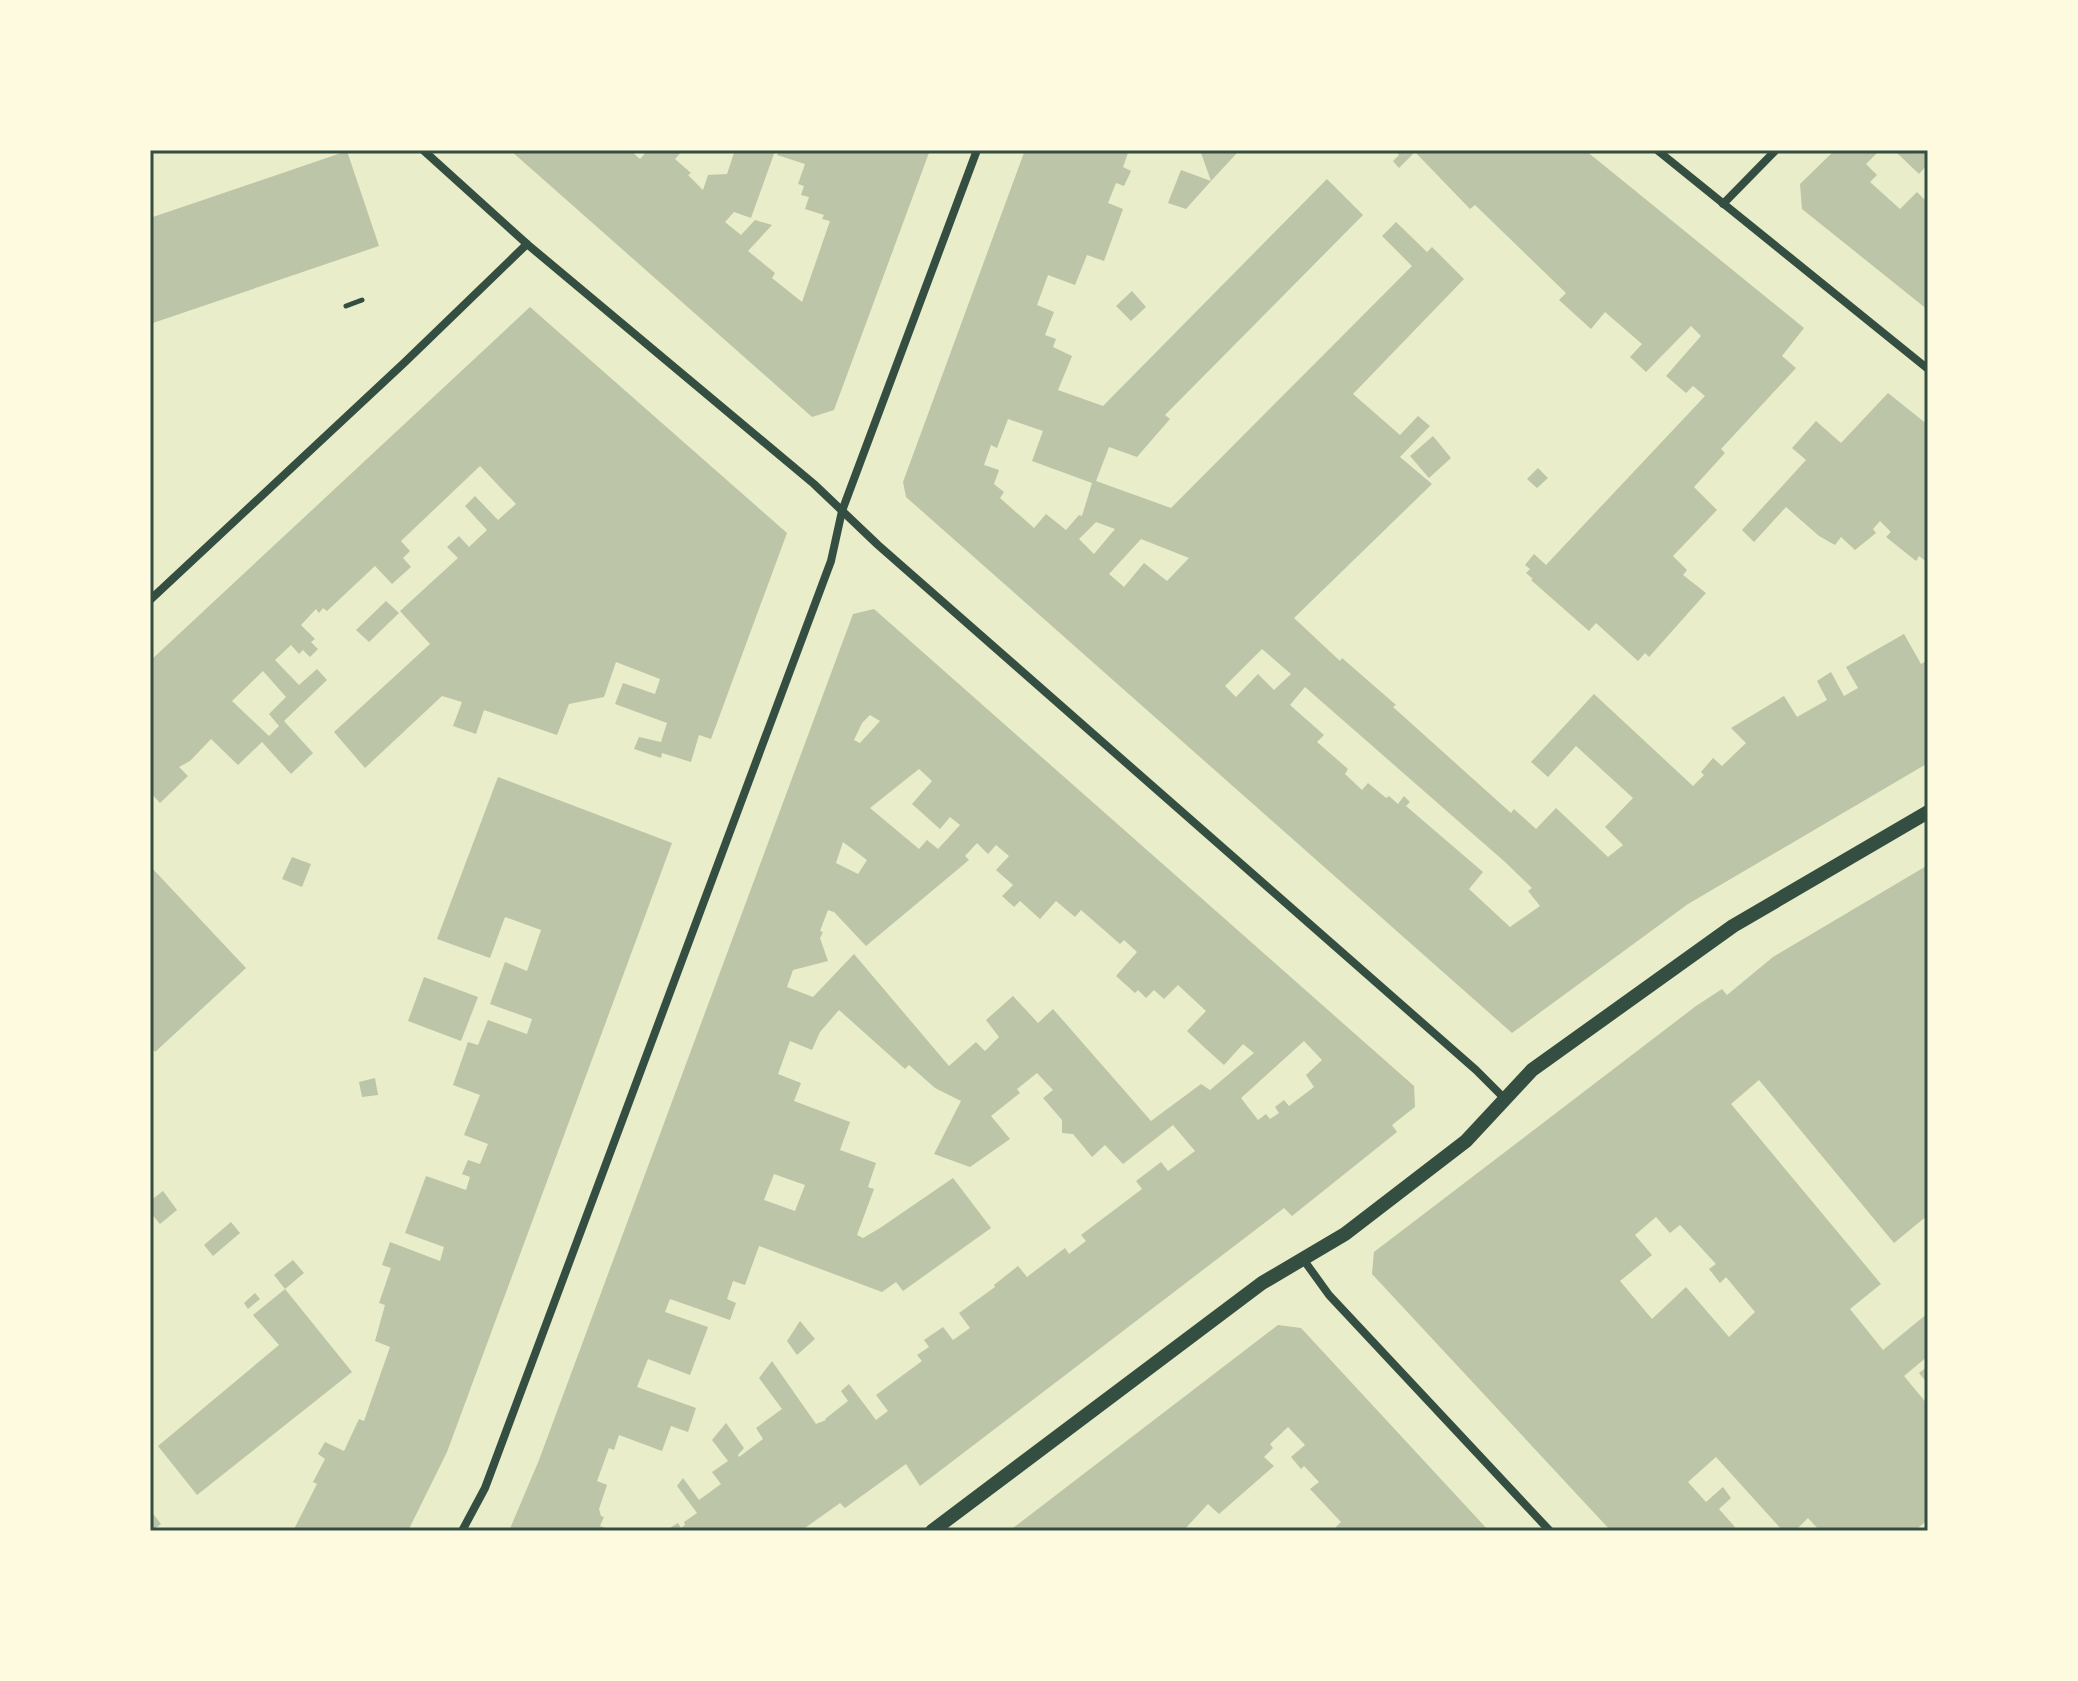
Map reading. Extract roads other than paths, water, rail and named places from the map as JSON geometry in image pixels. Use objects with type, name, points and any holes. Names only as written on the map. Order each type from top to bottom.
[{"type":"street","points":[[423,150],[527,244],[814,484],[1504,1098]]},
{"type":"street","points":[[462,1531],[485,1488],[831,561],[842,511],[977,150]]},
{"type":"street","points":[[1657,150],[1928,369]]},
{"type":"street","points":[[1723,204],[1776,150]]},
{"type":"street","points":[[150,600],[527,244]]},
{"type":"street","points":[[932,1531],[1262,1283],[1345,1234],[1466,1141],[1532,1070],[1733,926],[1928,812]]},
{"type":"street","points":[[1303,1259],[1329,1295],[1550,1531]]}]
